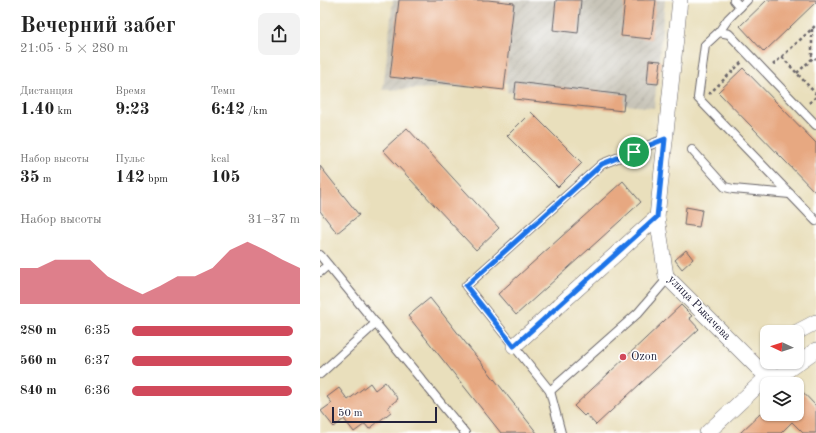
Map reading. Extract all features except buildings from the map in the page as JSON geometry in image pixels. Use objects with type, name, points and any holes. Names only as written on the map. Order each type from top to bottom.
[{"type":"street","name":"улица Рыкачева","points":[[680,0],[657,217],[666,276],[760,362]]},
{"type":"street","points":[[514,346],[657,217]]},
{"type":"street","points":[[804,328],[816,322]]},
{"type":"street","points":[[804,358],[816,350]]},
{"type":"street","points":[[708,433],[768,369],[782,374],[789,369]]},
{"type":"lane","points":[[734,0],[740,7]]},
{"type":"lane","points":[[747,0],[728,19],[719,32],[705,45],[698,98],[816,221]]},
{"type":"lane","points":[[719,32],[729,34],[816,125]]},
{"type":"lane","points":[[561,433],[550,391],[466,286],[602,164],[665,139]]},
{"type":"lane","points":[[692,150],[725,187],[790,194]]},
{"type":"lane","points":[[320,255],[465,433]]},
{"type":"lane","points":[[320,272],[328,265]]},
{"type":"lane","points":[[550,391],[638,313],[668,278]]},
{"type":"lane","points":[[320,374],[376,323]]},
{"type":"path","points":[[766,72],[816,25]]},
{"type":"path","points":[[797,73],[815,58],[812,55],[812,29]]},
{"type":"path","points":[[701,101],[749,55]]},
{"type":"path","points":[[782,57],[816,94]]},
{"type":"shaded area","points":[[393,0],[665,0],[654,108],[507,92],[507,83],[467,80],[467,87],[383,90]]},
{"type":"place","name":"Ozon","points":[[623,357]]},
{"type":"route","points":[[665,139],[657,217],[514,346],[466,286],[602,164],[634,152],[665,139]]}]
